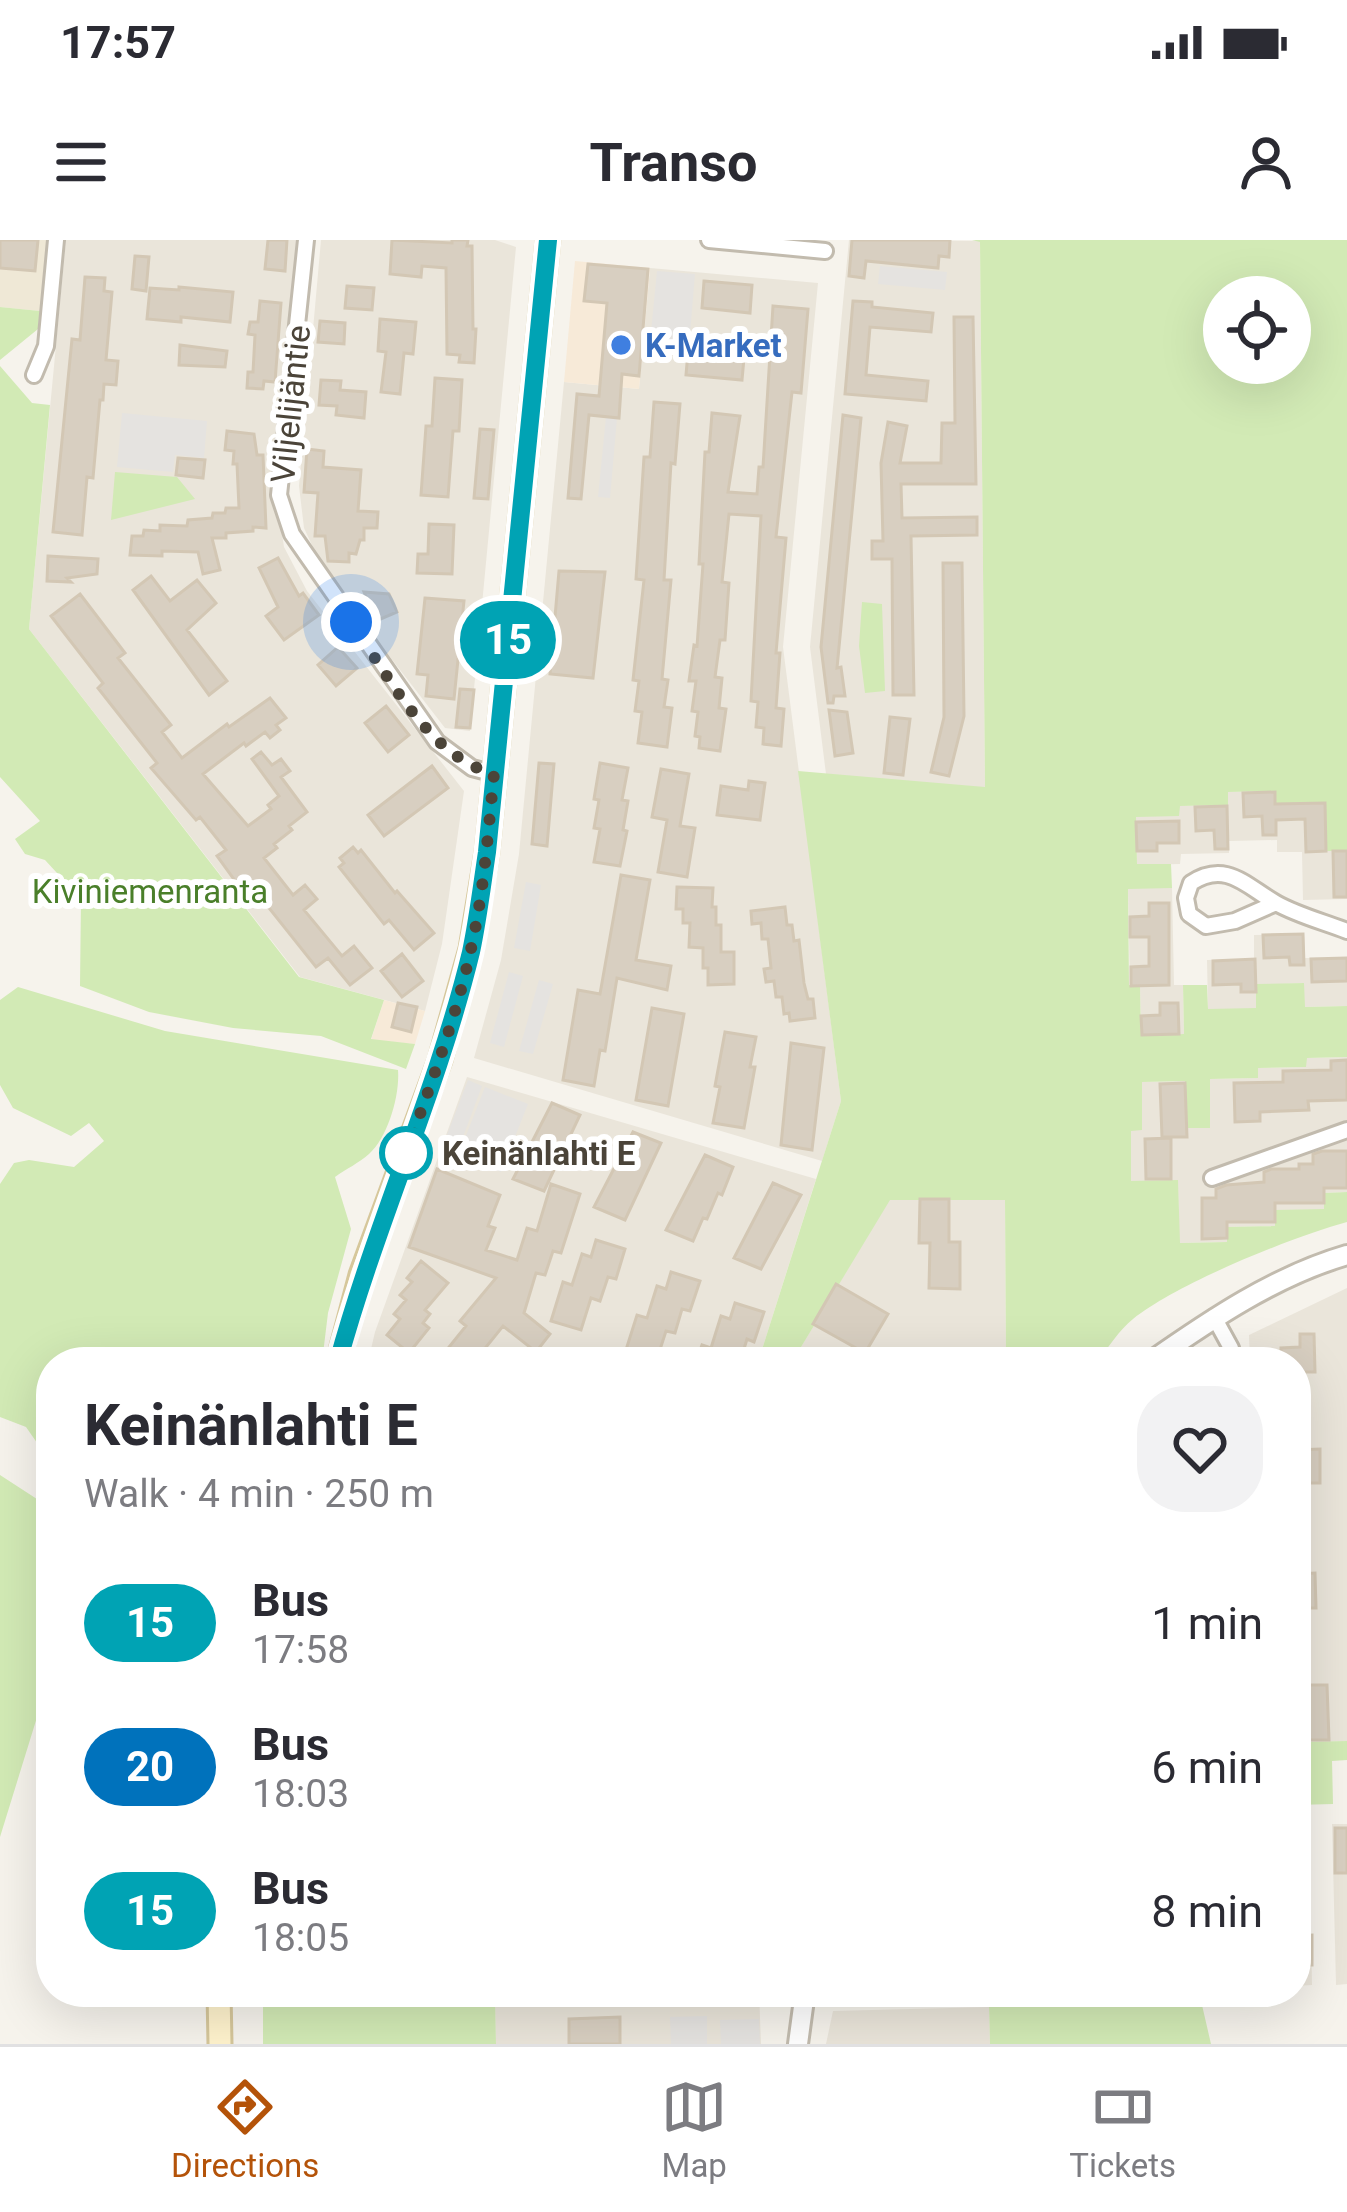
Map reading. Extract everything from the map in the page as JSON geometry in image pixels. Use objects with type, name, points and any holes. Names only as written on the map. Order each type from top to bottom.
[{"type":"main road","points":[[342,1347],[361,1275],[440,1060],[471,949],[487,852],[548,240]]},
{"type":"main road","points":[[219,2007],[220,2044]]},
{"type":"street","points":[[34,376],[46,346],[56,240]]},
{"type":"street","name":"Viljelijäntie","points":[[306,240],[279,495],[292,534],[437,742],[472,768],[494,774]]},
{"type":"street","points":[[709,240],[825,251]]},
{"type":"street","points":[[1276,903],[1216,927],[1193,920],[1186,898],[1191,883],[1215,872],[1248,882],[1276,903],[1347,931]]},
{"type":"street","points":[[1213,1178],[1347,1130]]},
{"type":"street","points":[[1171,1347],[1214,1317],[1319,1264],[1347,1255]]},
{"type":"street","points":[[1214,1317],[1230,1347]]},
{"type":"street","points":[[798,2044],[803,2007]]},
{"type":"shaded area","points":[[0,240],[47,240],[40,311],[0,307]]},
{"type":"shaded area","points":[[66,240],[297,240],[273,477],[284,547],[307,591],[464,791],[442,944],[425,1011],[300,977],[29,629]]},
{"type":"shaded area","points":[[321,240],[495,240],[516,247],[470,731],[445,728],[325,573],[304,528],[299,486]]},
{"type":"shaded area","points":[[849,240],[980,241],[985,788],[826,774],[810,647]]},
{"type":"shaded area","points":[[575,261],[650,268],[639,389],[564,382]]},
{"type":"shaded area","points":[[880,266],[947,272],[945,290],[878,284]]},
{"type":"shaded area","points":[[650,268],[818,283],[783,647],[841,1101],[822,1161],[474,1058],[501,960],[519,854],[564,382],[639,389]]},
{"type":"shaded area","points":[[657,271],[695,274],[689,346],[650,342]]},
{"type":"shaded area","points":[[122,413],[207,421],[204,458],[175,455],[173,472],[117,467]]},
{"type":"shaded area","points":[[606,417],[617,418],[610,498],[598,497]]},
{"type":"shaded area","points":[[1276,791],[1277,804],[1325,803],[1326,851],[1347,851],[1347,899],[1303,900],[1302,852],[1277,852],[1277,840],[1229,841],[1229,853],[1181,854],[1180,864],[1137,865],[1135,816],[1179,816],[1179,806],[1227,805],[1227,792]]},
{"type":"shaded area","points":[[526,882],[541,885],[530,951],[514,948]]},
{"type":"shaded area","points":[[1128,888],[1172,888],[1174,985],[1183,985],[1184,1034],[1141,1035],[1140,987],[1130,986]]},
{"type":"shaded area","points":[[1304,934],[1305,958],[1347,958],[1347,1006],[1304,1007],[1303,983],[1256,985],[1256,1009],[1208,1009],[1207,960],[1254,959],[1254,935]]},
{"type":"shaded area","points":[[509,972],[523,976],[504,1047],[490,1043]]},
{"type":"shaded area","points":[[539,980],[553,984],[533,1054],[519,1051]]},
{"type":"shaded area","points":[[384,1000],[425,1011],[415,1044],[371,1040]]},
{"type":"shaded area","points":[[1347,1057],[1347,1192],[1324,1193],[1324,1209],[1276,1226],[1228,1227],[1227,1242],[1179,1243],[1178,1181],[1131,1181],[1131,1130],[1142,1129],[1142,1082],[1185,1081],[1210,1128],[1209,1079],[1257,1078],[1258,1068],[1306,1067],[1306,1058]]},
{"type":"shaded area","points":[[467,1077],[816,1179],[763,1347],[372,1347]]},
{"type":"shaded area","points":[[468,1080],[482,1086],[457,1153],[442,1148]]},
{"type":"shaded area","points":[[485,1087],[528,1104],[501,1172],[458,1156]]},
{"type":"shaded area","points":[[1005,1199],[1006,1347],[801,1347],[889,1200]]},
{"type":"shaded area","points":[[1347,1288],[1347,1741],[1311,1742],[1311,1347],[1249,1347],[1249,1335]]},
{"type":"shaded area","points":[[1332,1824],[1347,1824],[1347,1984],[1336,1985]]},
{"type":"shaded area","points":[[495,2007],[760,2007],[761,2044],[496,2044]]},
{"type":"shaded area","points":[[989,2007],[990,2044],[826,2044],[833,2011]]},
{"type":"shaded area","points":[[707,2016],[707,2044],[671,2044],[670,2017]]},
{"type":"shaded area","points":[[759,2019],[760,2044],[721,2044],[720,2020]]},
{"type":"green space","points":[[972,240],[1347,240],[1347,851],[1326,851],[1325,803],[1276,804],[1275,791],[1228,792],[1228,805],[1180,806],[1179,816],[1136,817],[1137,864],[1171,864],[1172,888],[1128,889],[1129,985],[1140,986],[1141,1035],[1184,1034],[1183,985],[1207,985],[1208,1009],[1256,1008],[1256,984],[1304,983],[1305,1007],[1347,1006],[1347,1057],[1307,1058],[1306,1067],[1258,1068],[1258,1078],[1210,1079],[1210,1128],[1187,1128],[1185,1081],[1142,1082],[1142,1130],[1131,1131],[1131,1181],[1178,1180],[1180,1243],[1227,1242],[1227,1227],[1275,1226],[1275,1210],[1324,1209],[1324,1193],[1347,1192],[1347,1222],[1266,1250],[1177,1291],[1128,1323],[1108,1347],[1006,1347],[1005,1200],[890,1200],[801,1347],[763,1347],[841,1101],[798,771],[985,787],[980,242]]},
{"type":"green space","points":[[0,307],[40,311],[38,329],[0,360]]},
{"type":"green space","name":"Kiviniemenranta","points":[[0,366],[32,403],[50,405],[29,629],[299,977],[384,1000],[371,1039],[415,1044],[406,1069],[321,1036],[233,1028],[149,1012],[80,986],[81,899],[45,860],[25,854],[15,839],[40,821],[0,777]]},
{"type":"green space","points":[[115,472],[177,477],[195,499],[111,520]]},
{"type":"green space","points":[[862,602],[882,604],[885,691],[865,693],[859,646]]},
{"type":"green space","points":[[18,987],[165,1031],[398,1070],[395,1103],[382,1137],[369,1154],[335,1177],[351,1229],[324,1347],[36,1347],[36,1441],[26,1427],[0,1417],[0,1184],[14,1163],[29,1160],[74,1167],[104,1141],[89,1123],[71,1136],[13,1108],[0,1085],[0,1000]]},
{"type":"green space","points":[[0,1475],[36,1498],[36,1721],[0,1837]]},
{"type":"green space","points":[[1347,1741],[1347,1760],[1332,1761],[1333,1804],[1311,1805],[1311,1742]]},
{"type":"green space","points":[[263,2007],[495,2007],[496,2044],[263,2044]]},
{"type":"green space","points":[[989,2007],[1202,2007],[1211,2044],[990,2044]]},
{"type":"building","points":[[0,240],[38,240],[35,271],[0,268]]},
{"type":"building","points":[[268,240],[287,240],[285,271],[265,269]]},
{"type":"building","points":[[392,240],[468,240],[467,246],[472,246],[474,363],[459,362],[460,355],[447,354],[446,268],[422,266],[421,277],[390,274]]},
{"type":"building","points":[[852,240],[950,240],[949,257],[939,256],[938,268],[866,261],[864,278],[849,276]]},
{"type":"building","points":[[135,256],[149,257],[146,291],[132,289]]},
{"type":"building","points":[[588,264],[648,269],[639,376],[622,374],[619,418],[589,415],[581,499],[568,498],[577,394],[599,396],[607,303],[584,301]]},
{"type":"building","points":[[85,277],[105,278],[104,291],[112,292],[106,360],[118,361],[116,385],[104,384],[100,400],[82,535],[53,532],[72,339],[80,340]]},
{"type":"building","points":[[704,281],[752,285],[750,313],[702,308]]},
{"type":"building","points":[[347,286],[374,288],[372,310],[345,308]]},
{"type":"building","points":[[150,288],[233,292],[230,322],[147,319]]},
{"type":"building","points":[[260,301],[281,303],[275,382],[264,381],[263,389],[247,388],[255,335],[248,334],[250,322],[258,322]]},
{"type":"building","points":[[853,301],[933,313],[931,332],[870,327],[866,375],[928,381],[926,401],[845,394]]},
{"type":"building","points":[[773,306],[808,309],[801,393],[792,392],[776,537],[786,538],[776,653],[780,653],[776,708],[784,709],[781,746],[763,744],[764,728],[756,727],[758,702],[751,701],[761,516],[729,514],[722,582],[729,583],[725,640],[720,640],[715,677],[722,678],[719,708],[726,709],[720,751],[699,748],[700,737],[695,736],[698,712],[692,711],[696,681],[689,681],[697,646],[703,564],[699,564],[705,452],[709,452],[712,413],[740,416],[728,492],[757,494],[759,467],[763,467]]},
{"type":"building","points":[[954,317],[973,317],[976,484],[901,484],[902,518],[977,517],[977,535],[911,536],[914,695],[893,695],[892,559],[872,559],[872,541],[883,541],[881,463],[888,422],[907,426],[900,463],[941,463],[942,423],[955,423]]},
{"type":"building","points":[[380,319],[416,322],[413,354],[404,353],[400,394],[381,392],[386,352],[378,351]]},
{"type":"building","points":[[320,321],[345,323],[344,344],[318,342]]},
{"type":"building","points":[[180,345],[227,351],[225,367],[179,365]]},
{"type":"building","points":[[688,352],[744,358],[742,380],[686,375]]},
{"type":"building","points":[[435,378],[462,380],[448,497],[421,495]]},
{"type":"building","points":[[321,380],[341,381],[340,390],[366,392],[364,418],[336,415],[337,406],[319,405]]},
{"type":"building","points":[[654,402],[680,404],[675,464],[671,463],[664,580],[671,580],[662,679],[668,680],[664,707],[672,708],[667,747],[638,743],[642,712],[635,711],[639,681],[633,680],[644,580],[636,579],[644,457],[650,457]]},
{"type":"building","points":[[843,415],[861,418],[837,668],[841,667],[845,696],[834,696],[833,703],[828,703],[821,647]]},
{"type":"building","points":[[480,429],[494,430],[488,499],[474,498]]},
{"type":"building","points":[[227,431],[254,434],[257,455],[263,455],[266,528],[212,538],[220,570],[203,574],[198,552],[130,555],[132,536],[143,536],[144,530],[187,526],[188,520],[239,508],[234,451],[225,450]]},
{"type":"building","points":[[307,449],[324,451],[323,467],[361,470],[358,511],[378,512],[377,528],[364,528],[364,540],[356,554],[349,553],[349,562],[328,561],[325,536],[315,536],[318,493],[304,492]]},
{"type":"building","points":[[178,458],[205,460],[203,478],[176,475]]},
{"type":"building","points":[[429,524],[454,525],[452,574],[417,573],[418,554],[428,554]]},
{"type":"building","points":[[48,556],[98,559],[97,574],[67,578],[71,582],[47,581]]},
{"type":"building","points":[[278,558],[299,596],[303,593],[319,615],[284,640],[266,616],[278,607],[259,568]]},
{"type":"building","points":[[943,563],[962,563],[964,716],[949,776],[931,772],[944,717]]},
{"type":"building","points":[[559,571],[605,572],[593,678],[550,674]]},
{"type":"building","points":[[151,576],[170,601],[197,580],[216,603],[187,630],[227,681],[209,695],[133,590]]},
{"type":"building","points":[[364,592],[389,594],[397,612],[376,621]]},
{"type":"building","points":[[80,594],[125,653],[118,658],[171,725],[162,732],[182,758],[270,698],[286,718],[270,738],[265,732],[244,743],[203,774],[248,826],[271,809],[268,805],[279,796],[252,759],[261,752],[272,765],[281,759],[290,771],[281,777],[307,812],[264,858],[293,895],[305,885],[317,899],[304,910],[342,956],[354,946],[372,968],[350,985],[328,958],[316,967],[246,879],[238,885],[217,856],[226,850],[151,768],[157,763],[98,688],[103,683],[51,616]]},
{"type":"building","points":[[425,598],[464,601],[454,699],[426,696],[428,675],[417,674]]},
{"type":"building","points":[[338,647],[357,668],[336,686],[318,665]]},
{"type":"building","points":[[460,689],[474,690],[470,728],[456,727]]},
{"type":"building","points":[[386,706],[409,735],[388,752],[365,723]]},
{"type":"building","points":[[829,710],[847,712],[853,753],[835,756]]},
{"type":"building","points":[[890,717],[910,719],[903,775],[884,773]]},
{"type":"building","points":[[539,763],[554,764],[547,846],[532,844]]},
{"type":"building","points":[[600,763],[628,768],[622,800],[628,801],[623,830],[627,831],[620,866],[594,862],[600,829],[594,828],[599,800],[594,799]]},
{"type":"building","points":[[432,766],[448,788],[384,836],[368,815]]},
{"type":"building","points":[[661,769],[689,774],[680,826],[695,828],[687,877],[658,872],[667,820],[652,817]]},
{"type":"building","points":[[749,781],[765,783],[760,820],[717,815],[721,786],[748,790]]},
{"type":"building","points":[[1275,792],[1275,804],[1325,803],[1326,851],[1306,852],[1305,819],[1276,820],[1276,835],[1263,835],[1262,816],[1244,817],[1243,793]]},
{"type":"building","points":[[1227,806],[1228,849],[1215,849],[1214,830],[1196,831],[1195,807]]},
{"type":"building","points":[[1179,821],[1179,843],[1157,843],[1157,851],[1137,851],[1136,822]]},
{"type":"building","points":[[353,847],[358,853],[361,850],[434,933],[414,950],[389,920],[384,924],[339,867],[344,863],[340,858]]},
{"type":"building","points":[[1333,851],[1347,851],[1347,897],[1334,897]]},
{"type":"building","points":[[621,875],[650,880],[636,960],[671,966],[667,990],[617,978],[594,1086],[563,1080],[578,990],[600,994]]},
{"type":"building","points":[[677,887],[713,888],[721,952],[734,952],[734,984],[708,985],[703,948],[689,947],[690,923],[683,923],[683,909],[676,909]]},
{"type":"building","points":[[1149,903],[1169,903],[1169,985],[1131,986],[1131,967],[1149,966],[1149,937],[1130,937],[1130,917],[1149,916]]},
{"type":"building","points":[[785,907],[787,925],[792,925],[794,941],[799,940],[804,983],[808,999],[813,999],[815,1018],[790,1021],[782,997],[776,997],[774,981],[766,982],[764,969],[771,968],[768,939],[762,939],[761,923],[752,924],[751,911]]},
{"type":"building","points":[[1303,934],[1304,965],[1290,965],[1289,957],[1264,958],[1263,935]]},
{"type":"building","points":[[402,954],[423,981],[402,997],[381,971]]},
{"type":"building","points":[[1347,958],[1347,981],[1312,982],[1311,959]]},
{"type":"building","points":[[1255,959],[1256,992],[1241,992],[1241,984],[1213,985],[1213,961]]},
{"type":"building","points":[[398,1003],[417,1007],[411,1032],[392,1027]]},
{"type":"building","points":[[1160,1003],[1178,1003],[1179,1034],[1142,1035],[1141,1016],[1160,1015]]},
{"type":"building","points":[[652,1008],[684,1014],[668,1106],[636,1100]]},
{"type":"building","points":[[725,1032],[756,1037],[744,1128],[713,1123]]},
{"type":"building","points":[[791,1043],[824,1048],[812,1150],[781,1145]]},
{"type":"building","points":[[1347,1060],[1347,1100],[1308,1101],[1309,1110],[1260,1112],[1260,1121],[1235,1122],[1234,1083],[1283,1082],[1283,1071],[1331,1070],[1331,1061]]},
{"type":"building","points":[[1185,1083],[1187,1137],[1162,1137],[1160,1084]]},
{"type":"building","points":[[552,1103],[580,1115],[544,1191],[513,1179]]},
{"type":"building","points":[[633,1132],[661,1143],[625,1220],[594,1207]]},
{"type":"building","points":[[1171,1138],[1171,1179],[1146,1179],[1145,1139]]},
{"type":"building","points":[[1347,1151],[1347,1188],[1324,1188],[1324,1203],[1275,1203],[1275,1222],[1227,1222],[1227,1238],[1202,1239],[1202,1198],[1216,1198],[1216,1189],[1226,1185],[1264,1182],[1264,1172],[1271,1169],[1313,1164],[1313,1154]]},
{"type":"building","points":[[705,1155],[733,1167],[722,1195],[718,1193],[693,1241],[666,1230]]},
{"type":"building","points":[[437,1169],[500,1195],[488,1226],[495,1228],[486,1250],[517,1260],[527,1228],[537,1231],[551,1184],[580,1194],[561,1253],[553,1251],[545,1275],[536,1273],[524,1313],[550,1334],[540,1347],[530,1347],[503,1326],[486,1347],[449,1347],[466,1326],[460,1321],[496,1278],[409,1247]]},
{"type":"building","points":[[773,1183],[801,1195],[761,1269],[734,1258]]},
{"type":"building","points":[[920,1199],[949,1199],[949,1242],[960,1242],[960,1289],[929,1288],[930,1243],[919,1243]]},
{"type":"building","points":[[596,1240],[625,1249],[616,1279],[608,1277],[600,1301],[591,1298],[581,1330],[551,1321],[563,1282],[572,1285],[582,1254],[591,1257]]},
{"type":"building","points":[[421,1261],[448,1283],[425,1310],[430,1314],[423,1323],[429,1328],[414,1347],[402,1347],[387,1335],[400,1319],[394,1314],[406,1300],[400,1295],[412,1282],[407,1278]]},
{"type":"building","points":[[671,1272],[700,1281],[690,1311],[682,1309],[675,1333],[666,1331],[661,1347],[627,1347],[637,1315],[647,1318],[657,1286],[666,1289]]},
{"type":"building","points":[[836,1284],[888,1314],[869,1347],[854,1347],[813,1324]]},
{"type":"building","points":[[735,1303],[764,1312],[754,1342],[747,1339],[745,1347],[711,1347],[721,1316],[730,1319]]},
{"type":"building","points":[[1300,1334],[1314,1334],[1315,1372],[1311,1372],[1311,1347],[1300,1347]]},
{"type":"building","points":[[1311,1449],[1320,1449],[1320,1483],[1311,1483]]},
{"type":"building","points":[[1311,1573],[1315,1573],[1316,1608],[1311,1608]]},
{"type":"building","points":[[1311,1685],[1327,1685],[1329,1740],[1311,1740]]},
{"type":"building","points":[[1335,1828],[1347,1828],[1347,1873],[1335,1873]]},
{"type":"building","points":[[620,2017],[620,2044],[569,2044],[569,2019]]},
{"type":"bus line","name":"15","points":[[342,1347],[361,1275],[440,1060],[471,949],[487,852],[548,240]]},
{"type":"place","name":"K-Market","points":[[621,345]]},
{"type":"place","name":"Keinänlahti E","points":[[406,1153]]},
{"type":"route","points":[[351,622],[437,742],[472,768],[494,774],[471,949],[440,1060],[406,1153]]}]
